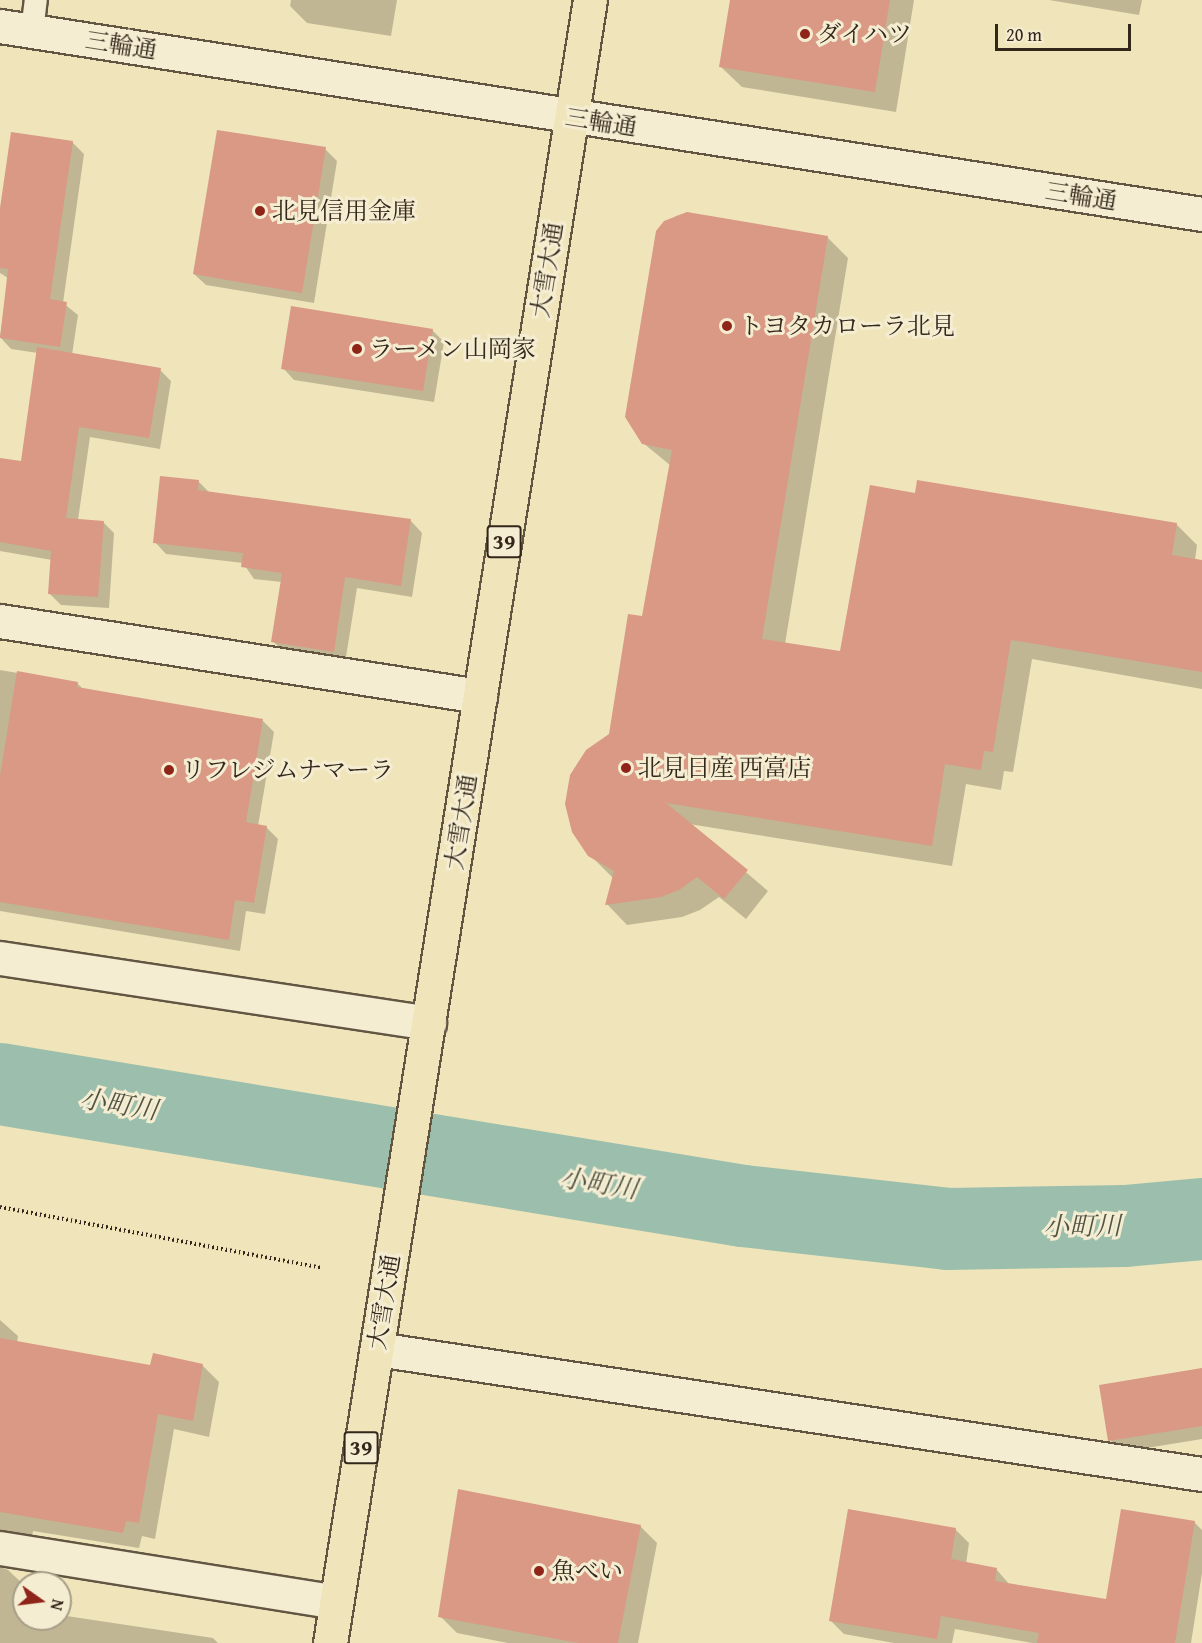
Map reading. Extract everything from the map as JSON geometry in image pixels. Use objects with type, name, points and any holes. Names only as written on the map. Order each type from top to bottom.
[{"type":"highway","name":"大雪大通","points":[[330,1643],[590,0]]},
{"type":"street","name":"三輪通","points":[[23,19],[571,118],[1202,214]]},
{"type":"street","points":[[0,621],[480,696]]},
{"type":"street","points":[[0,958],[429,1023]]},
{"type":"street","points":[[377,1349],[1202,1474]]},
{"type":"street","points":[[0,1548],[336,1602]]},
{"type":"path","points":[[0,1207],[322,1268]]},
{"type":"building","name":"ダイハツ","points":[[730,0],[890,0],[875,92],[719,67]]},
{"type":"building","name":"北見信用金庫","points":[[217,130],[326,147],[302,293],[193,274]]},
{"type":"building","points":[[11,132],[73,141],[50,299],[67,302],[60,347],[0,338],[8,269],[0,268],[0,208]]},
{"type":"building","points":[[687,212],[828,236],[762,639],[840,651],[870,485],[915,493],[917,480],[1177,523],[1172,555],[1202,560],[1202,672],[1011,640],[993,752],[984,751],[981,770],[945,764],[932,846],[666,803],[748,870],[724,899],[697,877],[679,890],[661,897],[605,905],[614,871],[588,856],[572,832],[565,804],[570,775],[586,750],[609,734],[628,614],[642,616],[672,450],[642,444],[625,417],[656,231],[664,221]]},
{"type":"building","name":"ラーメン山岡家","points":[[291,306],[433,329],[423,391],[281,369]]},
{"type":"building","points":[[37,347],[161,368],[149,438],[79,427],[66,518],[104,521],[98,597],[48,594],[51,551],[0,542],[0,458],[21,461]]},
{"type":"building","points":[[160,476],[199,480],[198,490],[411,519],[401,586],[345,577],[334,652],[271,642],[282,573],[241,567],[243,553],[153,543]]},
{"type":"building","name":"リフレジムナマーラ","points":[[17,671],[78,682],[77,687],[263,719],[246,822],[267,826],[254,903],[235,900],[229,940],[0,902],[0,776]]},
{"type":"building","points":[[0,1338],[150,1365],[153,1353],[203,1364],[193,1421],[158,1414],[139,1523],[126,1521],[123,1533],[0,1512]]},
{"type":"building","points":[[1202,1368],[1202,1426],[1108,1441],[1099,1385]]},
{"type":"building","name":"魚べい","points":[[458,1489],[641,1525],[618,1643],[578,1643],[438,1617]]},
{"type":"building","points":[[848,1509],[956,1528],[951,1559],[997,1568],[995,1581],[1106,1599],[1121,1509],[1195,1521],[1175,1643],[1037,1643],[1039,1633],[941,1616],[937,1639],[829,1621]]},
{"type":"waterway","name":"小町川","points":[[0,1084],[743,1206],[947,1229],[1125,1226],[1202,1219]]},
{"type":"place","name":"ダイハツ","points":[[805,34]]},
{"type":"place","name":"北見信用金庫","points":[[260,211]]},
{"type":"place","name":"トヨタカローラ北見","points":[[727,326]]},
{"type":"place","name":"ラーメン山岡家","points":[[357,349]]},
{"type":"place","name":"北見日産 西富店","points":[[626,768]]},
{"type":"place","name":"リフレジムナマーラ","points":[[169,770]]},
{"type":"place","name":"魚べい","points":[[539,1571]]}]
